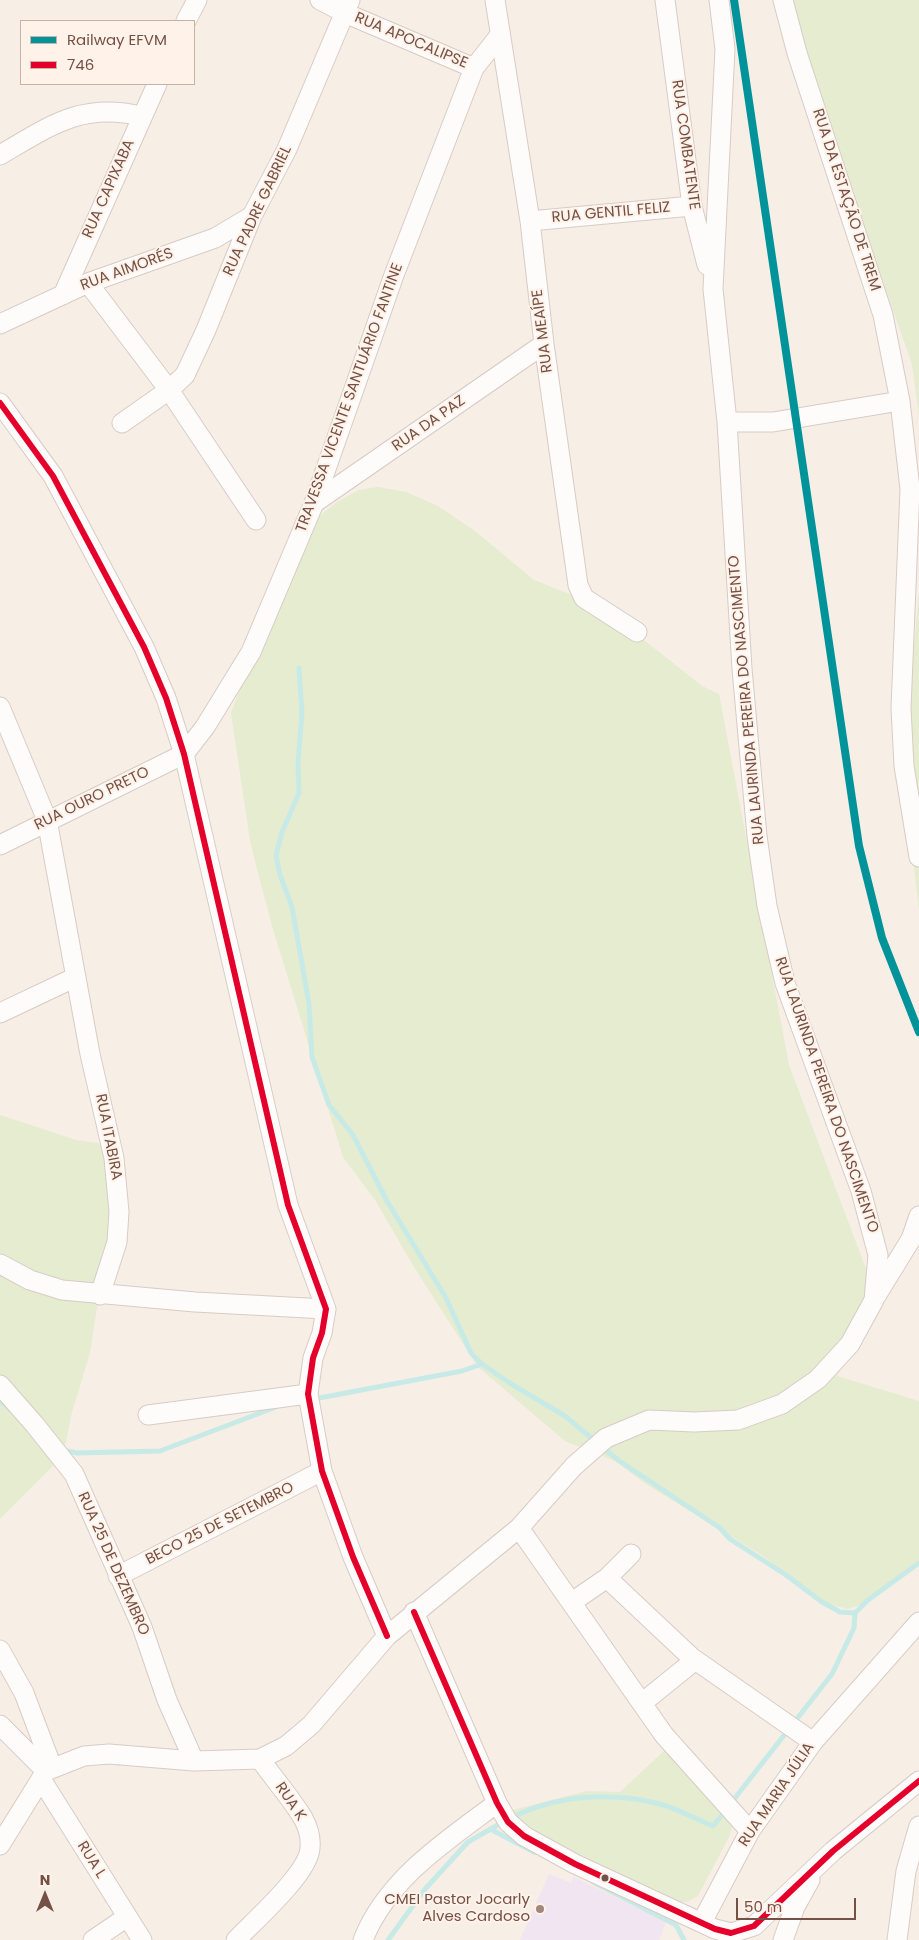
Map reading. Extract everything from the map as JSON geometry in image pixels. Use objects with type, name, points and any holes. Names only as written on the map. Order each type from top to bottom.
[{"type":"street","points":[[187,20],[197,0]]},
{"type":"street","name":"RUA APOCALIPSE","points":[[320,0],[348,7],[474,68]]},
{"type":"street","name":"RUA MEAÍPE","points":[[495,0],[530,221],[544,344],[581,594],[637,632]]},
{"type":"street","name":"RUA COMBATENTE","points":[[665,0],[692,206],[713,289]]},
{"type":"street","name":"RUA LAURINDA PEREIRA DO NASCIMENTO","points":[[46,1772],[84,1756],[109,1754],[194,1762],[260,1759],[286,1746],[311,1725],[387,1636],[417,1618],[519,1528],[574,1466],[606,1438],[649,1420],[694,1422],[738,1420],[782,1404],[818,1379],[850,1344],[874,1300],[878,1255],[861,1191],[785,983],[767,906],[757,836],[742,669],[727,422],[713,289],[725,49],[720,0]]},
{"type":"street","name":"RUA DA ESTAÇÃO DE TREM","points":[[783,0],[797,54],[883,315],[900,401],[910,489],[901,708],[904,766],[919,857]]},
{"type":"street","name":"RUA PADRE GABRIEL","points":[[122,423],[169,390],[185,375],[195,356],[252,216],[287,149],[348,7]]},
{"type":"street","name":"TRAVESSA VICENTE SANTUÁRIO FANTINE","points":[[184,754],[205,727],[251,652],[314,503],[394,275],[474,68],[500,35]]},
{"type":"street","name":"RUA CAPIXABA","points":[[63,295],[141,116],[156,85]]},
{"type":"street","points":[[0,155],[44,129],[84,112],[106,111],[141,116]]},
{"type":"street","name":"RUA GENTIL FELIZ","points":[[530,221],[692,206]]},
{"type":"street","name":"RUA AIMORÉS","points":[[0,324],[88,283],[215,238],[252,216]]},
{"type":"street","points":[[88,283],[169,390],[256,520]]},
{"type":"street","name":"RUA DA PAZ","points":[[314,503],[544,344]]},
{"type":"street","points":[[727,422],[773,422],[900,401]]},
{"type":"street","points":[[0,403],[53,476],[144,647],[166,698],[184,754],[288,1205],[326,1309],[322,1333],[313,1358],[308,1394],[322,1471],[353,1557],[387,1636]]},
{"type":"street","name":"RUA ITABIRA","points":[[0,706],[47,820],[90,1054],[114,1158],[118,1187],[118,1242],[100,1295]]},
{"type":"street","name":"RUA OURO PRETO","points":[[0,845],[47,820],[184,754]]},
{"type":"street","points":[[0,1013],[76,977]]},
{"type":"street","points":[[874,1300],[902,1256],[919,1216]]},
{"type":"street","points":[[0,1264],[30,1280],[62,1290],[100,1295],[326,1309]]},
{"type":"street","name":"RUA 25 DE DEZEMBRO","points":[[0,1385],[74,1474],[142,1628],[167,1700],[194,1762]]},
{"type":"street","points":[[148,1415],[308,1394]]},
{"type":"street","name":"BECO 25 DE SETEMBRO","points":[[118,1576],[322,1471]]},
{"type":"street","points":[[519,1528],[664,1735],[750,1831]]},
{"type":"street","points":[[572,1602],[607,1578],[631,1554]]},
{"type":"street","points":[[607,1578],[691,1657],[813,1742]]},
{"type":"street","points":[[417,1618],[497,1803],[508,1822],[524,1836],[715,1929],[731,1933],[754,1926],[818,1864],[919,1780]]},
{"type":"street","name":"RUA MARIA JÚLIA","points":[[702,1922],[750,1831],[813,1742],[919,1622]]},
{"type":"street","points":[[0,1650],[24,1693],[46,1772],[0,1845]]},
{"type":"street","points":[[642,1703],[689,1665],[691,1657]]},
{"type":"street","points":[[0,1725],[46,1772]]},
{"type":"street","name":"RUA K","points":[[236,1940],[285,1889],[301,1869],[310,1849],[309,1831],[303,1818],[260,1759]]},
{"type":"street","name":"RUA L","points":[[46,1772],[127,1917],[142,1940]]},
{"type":"street","points":[[363,1940],[374,1914],[425,1857],[497,1803]]},
{"type":"street","points":[[897,1940],[906,1871],[919,1826]]},
{"type":"street","points":[[783,1940],[795,1907],[818,1864]]},
{"type":"street","points":[[93,1940],[127,1917]]},
{"type":"shaded area","points":[[549,1874],[571,1883],[574,1877],[666,1922],[659,1940],[520,1940]]},
{"type":"green space","points":[[778,0],[919,0],[919,416],[912,364],[846,177]]},
{"type":"green space","points":[[378,487],[406,492],[438,506],[475,531],[534,580],[577,597],[630,629],[702,686],[719,694],[789,1065],[874,1290],[865,1323],[837,1376],[919,1401],[919,1560],[861,1605],[847,1609],[822,1602],[763,1556],[646,1484],[615,1461],[565,1441],[478,1367],[414,1267],[375,1200],[343,1157],[273,929],[259,877],[250,841],[231,713],[248,667],[311,523],[337,502],[359,490]]},
{"type":"green space","points":[[919,594],[919,912],[913,859],[906,728]]},
{"type":"green space","points":[[0,1115],[76,1140],[98,1143],[106,1152],[110,1175],[109,1228],[90,1353],[72,1412],[63,1456],[0,1519]]},
{"type":"green space","points":[[666,1749],[731,1823],[732,1828],[698,1896],[687,1902],[674,1902],[525,1830],[509,1811],[587,1791],[620,1792]]},
{"type":"waterway","points":[[299,668],[302,713],[298,764],[299,793],[282,832],[276,855],[280,875],[292,907],[309,1004],[312,1057],[329,1105],[353,1135],[387,1201],[446,1298],[471,1353],[482,1364],[508,1382],[565,1416],[618,1460],[720,1528],[730,1539],[786,1575],[822,1602],[840,1612],[855,1613]]},
{"type":"waterway","points":[[314,1399],[462,1371],[482,1364]]},
{"type":"waterway","points":[[0,1401],[10,1409]]},
{"type":"waterway","points":[[63,1450],[77,1453],[160,1451],[276,1407]]},
{"type":"waterway","points":[[731,1803],[832,1674],[854,1628],[855,1613],[868,1600],[919,1563]]},
{"type":"waterway","points":[[511,1818],[546,1804],[565,1800],[603,1797],[622,1797],[660,1804],[713,1826],[726,1810]]},
{"type":"waterway","points":[[388,1940],[426,1888],[468,1842],[503,1822]]},
{"type":"waterway","points":[[490,1829],[534,1852]]},
{"type":"waterway","points":[[593,1882],[676,1925],[684,1940]]},
{"type":"rail line","name":"EFVM","points":[[734,0],[859,846],[882,938],[919,1032]]},
{"type":"transit line","name":"746","points":[[0,403],[53,476],[144,647],[166,698],[184,754],[288,1205],[326,1309],[322,1333],[313,1358],[308,1394],[322,1471],[353,1557],[387,1636]]},
{"type":"transit line","name":"746","points":[[414,1612],[497,1803],[508,1822],[524,1836],[575,1864],[715,1929],[731,1933],[754,1926],[833,1851],[919,1781]]},
{"type":"place","name":"CMEI Pastor Jocarly Alves Cardoso","points":[[540,1909]]}]
